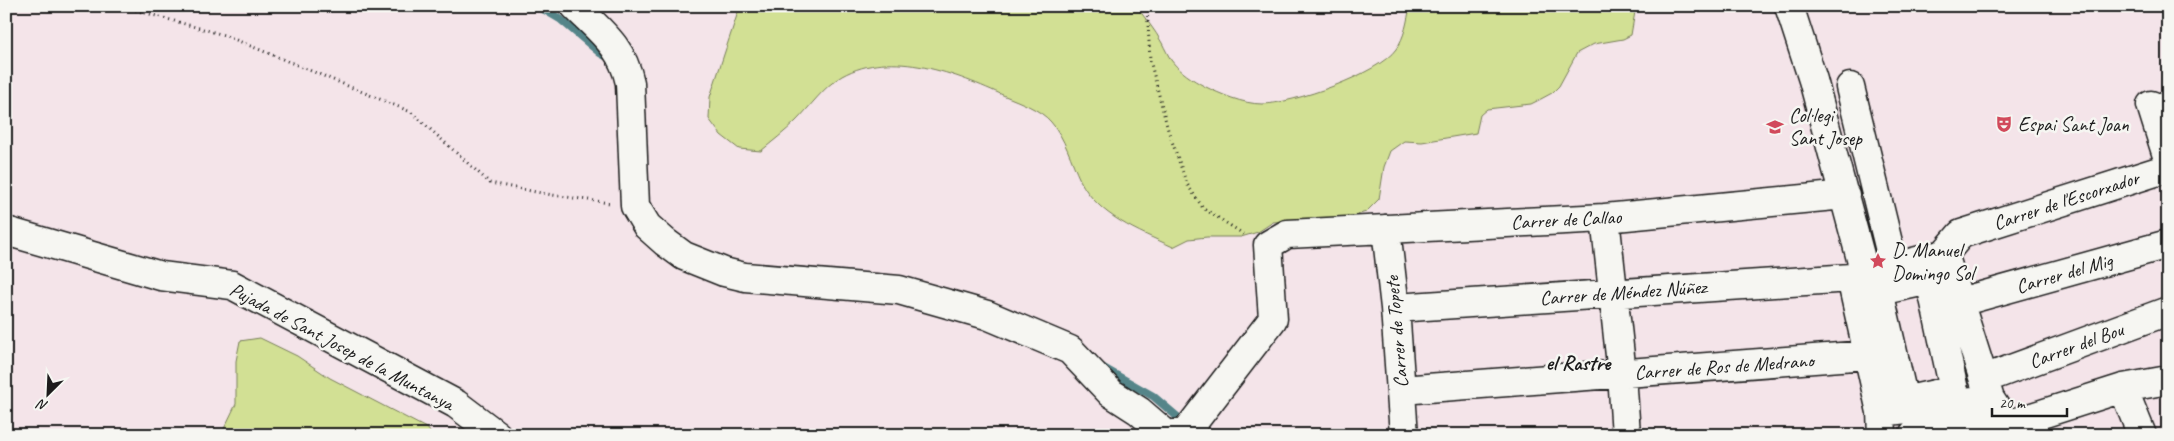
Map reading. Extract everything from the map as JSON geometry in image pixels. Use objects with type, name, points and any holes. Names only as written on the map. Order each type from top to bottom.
[{"type":"street","points":[[575,6],[618,49],[627,68],[630,83],[635,206],[647,226],[684,256],[724,272],[745,277],[899,290],[987,315],[1070,350],[1111,393],[1139,412],[1167,435],[1187,433],[1273,318],[1277,240]]},
{"type":"street","points":[[1788,6],[1813,80],[1845,195],[1865,281],[1867,354],[1882,424]]},
{"type":"street","points":[[1850,87],[1894,267]]},
{"type":"street","points":[[2159,115],[2168,159]]},
{"type":"street","name":"Carrer de l'Escorxador","points":[[1944,254],[1961,234],[2168,168]]},
{"type":"street","name":"Carrer de Callao","points":[[1277,240],[1386,230],[1605,218],[1845,195]]},
{"type":"street","points":[[1605,218],[1622,374],[1626,435]]},
{"type":"street","name":"Carrer de Topete","points":[[1386,230],[1395,308],[1404,435]]},
{"type":"street","name":"Pujada de Sant Josep de la Muntanya","points":[[6,231],[161,276],[232,285],[456,404],[497,435]]},
{"type":"street","name":"Carrer del Mig","points":[[1960,302],[2168,244]]},
{"type":"street","points":[[1944,254],[1987,389],[2007,425]]},
{"type":"street","name":"Carrer de Méndez Núñez","points":[[1395,308],[1613,293],[1865,281],[1894,267],[1944,254]]},
{"type":"street","name":"Carrer del Bou","points":[[1882,424],[1987,389],[2168,311]]},
{"type":"street","name":"Carrer de Ros de Medrano","points":[[1401,390],[1867,354]]},
{"type":"street","points":[[1913,435],[2007,425],[2123,388],[2168,380]]},
{"type":"street","points":[[2123,388],[2142,435]]},
{"type":"path","points":[[122,6],[224,36],[411,112],[490,183],[552,195],[635,206]]},
{"type":"path","points":[[1147,6],[1150,60],[1168,130],[1188,184],[1203,208],[1258,244],[1277,240]]},
{"type":"green space","points":[[740,6],[1136,6],[1156,33],[1171,60],[1186,75],[1224,95],[1255,104],[1262,104],[1293,99],[1334,86],[1387,59],[1402,39],[1410,6],[1636,6],[1631,35],[1623,39],[1594,44],[1577,53],[1559,86],[1552,93],[1531,104],[1487,109],[1480,115],[1476,133],[1422,142],[1404,141],[1390,151],[1384,167],[1379,199],[1366,212],[1350,217],[1273,222],[1258,232],[1241,237],[1189,239],[1173,247],[1120,221],[1097,203],[1080,180],[1056,128],[1042,114],[1024,104],[966,80],[924,67],[882,64],[861,68],[842,76],[823,91],[792,125],[761,151],[739,149],[721,135],[709,119],[710,97]]},
{"type":"green space","points":[[260,338],[297,356],[330,378],[428,429],[432,435],[221,435],[236,404],[236,361],[240,341]]},
{"type":"waterway","points":[[538,6],[560,19],[600,53],[611,59]]},
{"type":"waterway","points":[[1100,366],[1153,396],[1180,419]]},
{"type":"place","name":"Espai Sant Joan","points":[[2004,124]]},
{"type":"place","name":"Col·legi Sant Josep","points":[[1775,127]]},
{"type":"place","name":"D. Manuel Domingo Sol","points":[[1878,261]]},
{"type":"district","name":"el Rastre","points":[[1578,363]]}]
